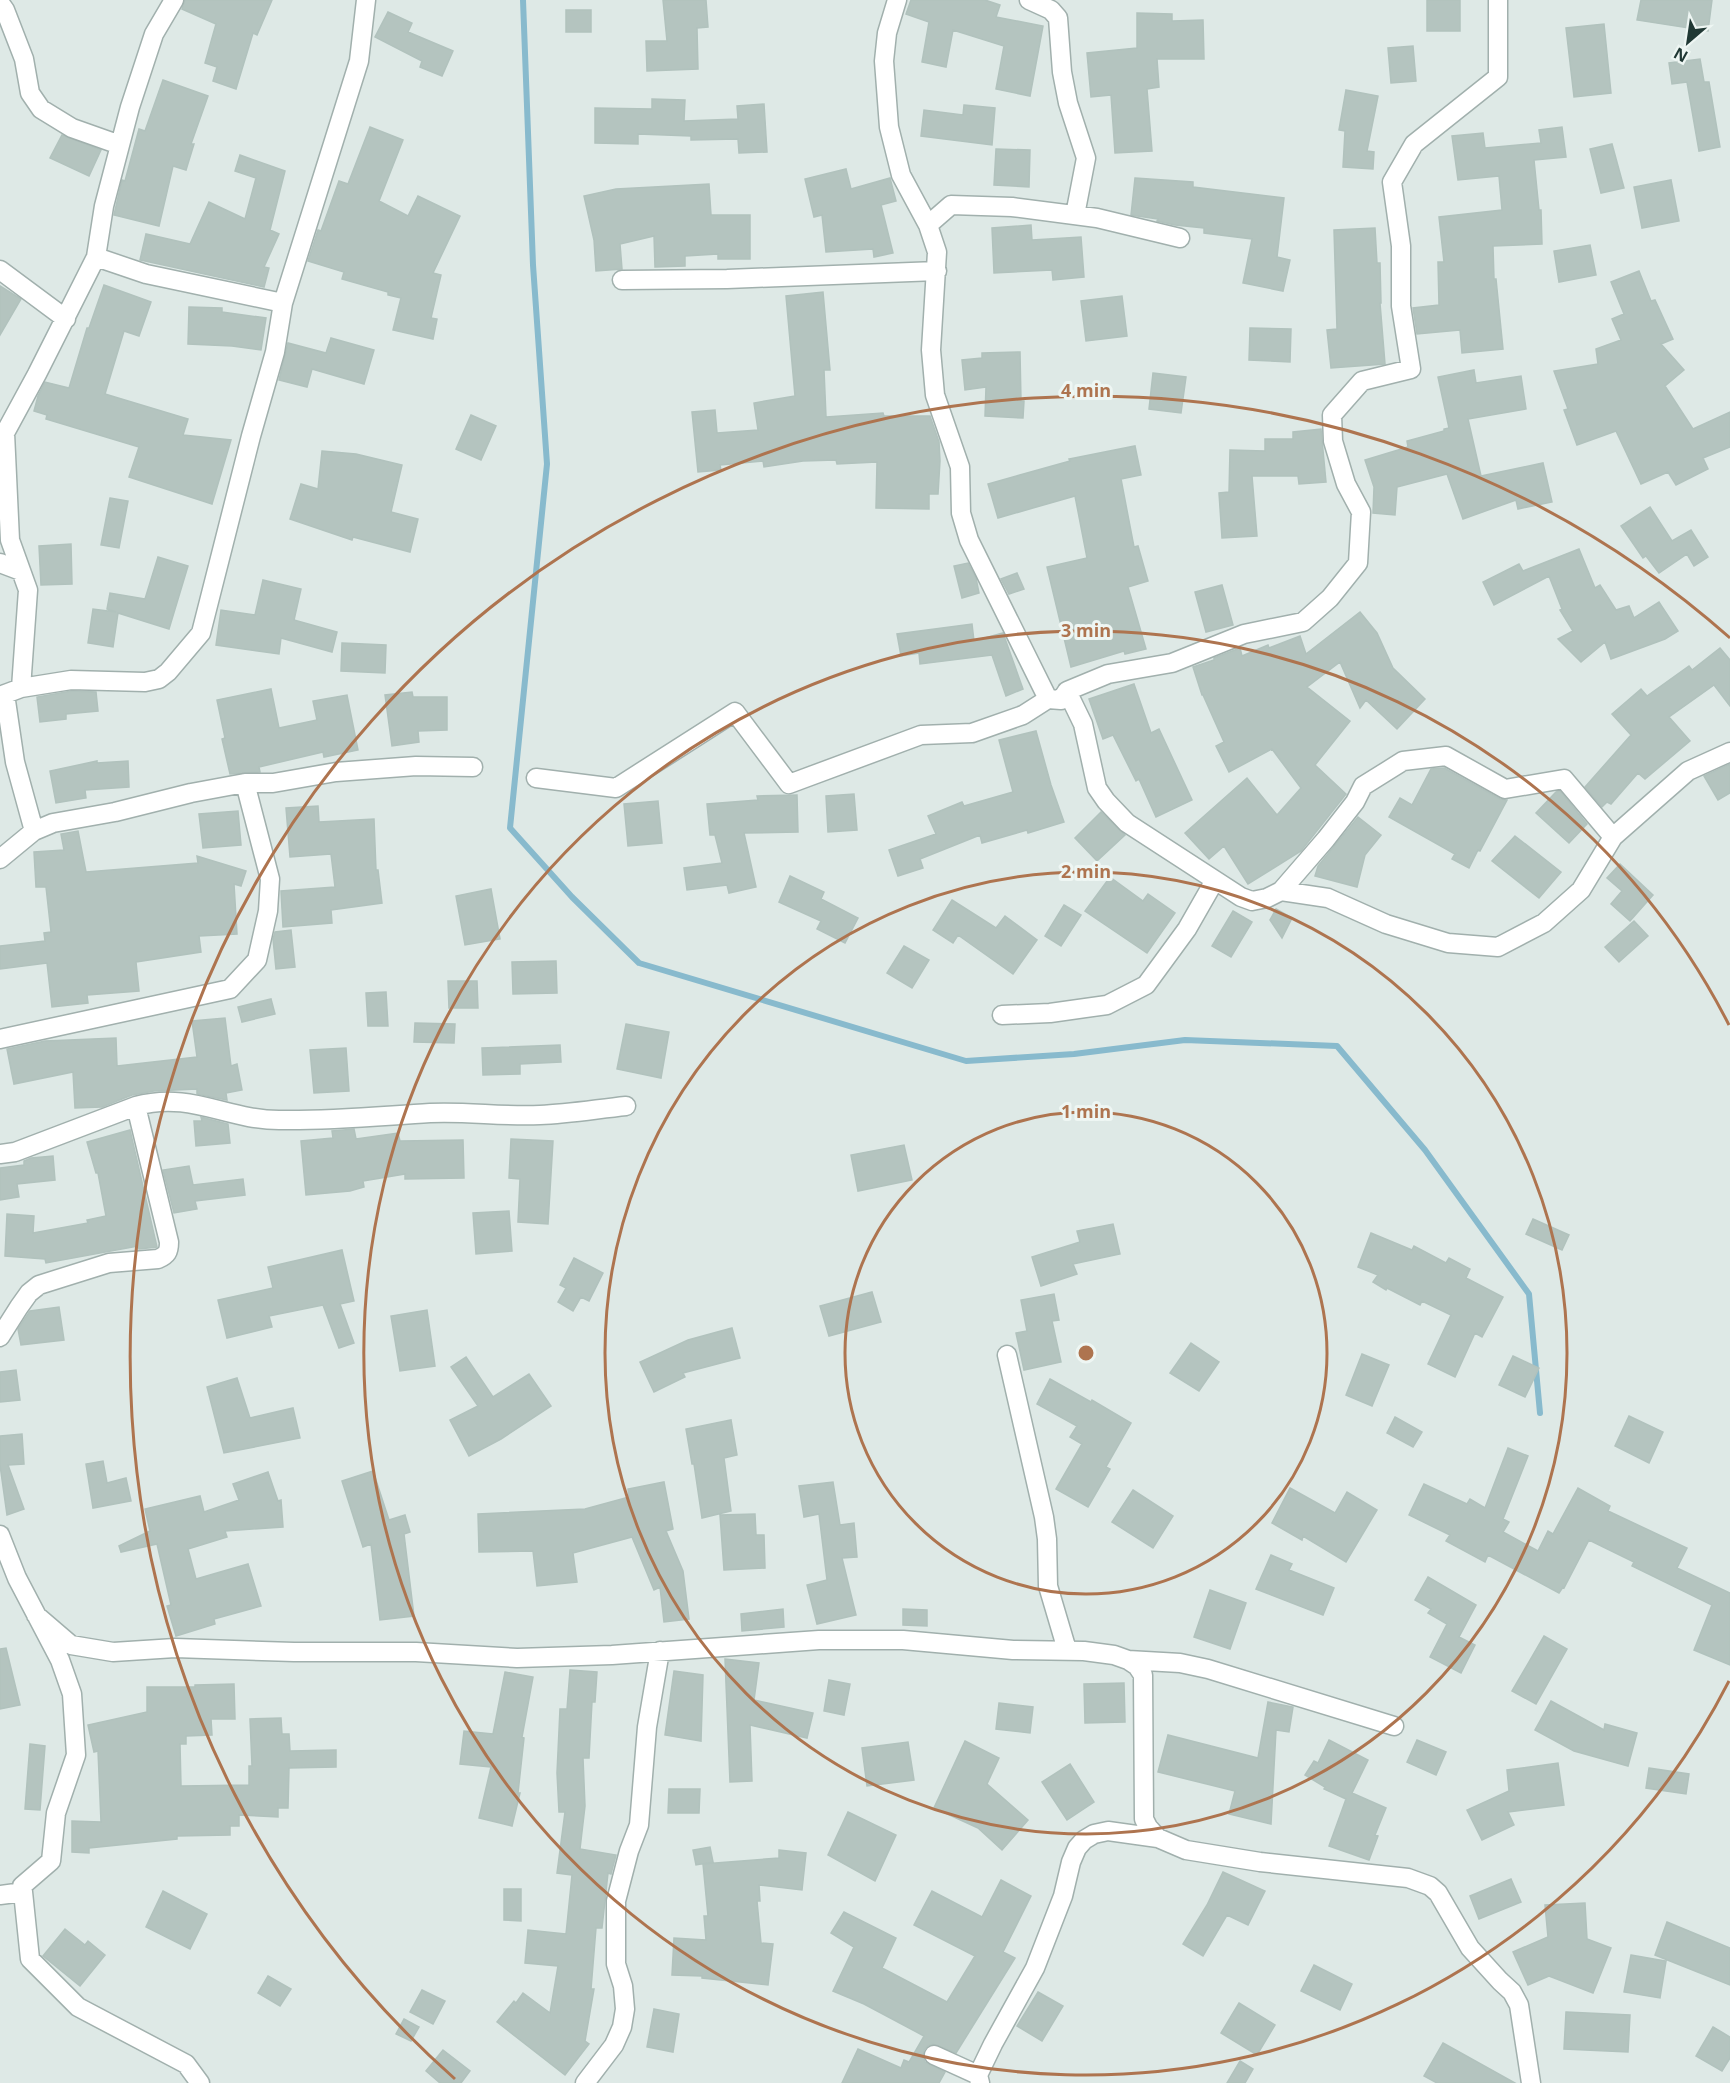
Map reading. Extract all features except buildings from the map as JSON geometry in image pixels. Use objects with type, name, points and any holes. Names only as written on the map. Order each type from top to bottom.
[{"type":"street","points":[[34,831],[15,762],[9,693],[28,590],[10,540],[5,433],[66,319],[96,257],[104,206],[130,107],[154,34],[174,0]]},
{"type":"street","points":[[9,693],[70,680],[145,682],[159,679],[168,672],[201,633],[251,435],[275,352],[283,303],[359,61],[366,0]]},
{"type":"street","points":[[897,0],[887,33],[884,61],[889,127],[901,175],[928,225],[937,252],[931,350],[935,395],[960,467],[961,513],[969,540],[1048,699]]},
{"type":"street","points":[[1029,0],[1051,10],[1058,18],[1062,72],[1068,103],[1086,158],[1075,215]]},
{"type":"street","points":[[536,778],[616,788],[735,712],[789,784],[921,735],[972,734],[1023,715],[1048,699],[1061,700],[1067,691],[1108,674],[1172,663],[1244,634],[1302,622],[1330,598],[1358,563],[1361,512],[1346,484],[1333,441],[1332,416],[1362,381],[1412,369],[1401,306],[1401,246],[1392,182],[1414,144],[1498,77],[1498,0]]},
{"type":"street","points":[[0,3],[6,10],[24,58],[30,93],[41,109],[72,128],[120,145]]},
{"type":"street","points":[[928,225],[951,205],[1012,207],[1097,218],[1180,238]]},
{"type":"street","points":[[96,257],[146,274],[283,303]]},
{"type":"street","points":[[0,270],[66,319]]},
{"type":"street","points":[[622,280],[727,279],[937,271]]},
{"type":"street","points":[[0,563],[21,571]]},
{"type":"street","points":[[1067,691],[1083,724],[1096,788],[1106,801],[1127,823],[1241,897],[1252,901],[1267,898],[1281,891],[1355,802],[1363,786],[1403,761],[1446,756],[1505,789],[1564,779],[1613,837]]},
{"type":"street","points":[[1281,891],[1328,898],[1386,924],[1448,943],[1498,947],[1544,923],[1581,890],[1613,837],[1689,771],[1730,752]]},
{"type":"street","points":[[0,859],[34,831],[53,823],[116,812],[245,783],[273,783],[336,772],[405,767],[473,767]]},
{"type":"street","points":[[0,1039],[231,989],[257,960],[268,911],[270,879],[245,783]]},
{"type":"street","points":[[1002,1015],[1050,1013],[1107,1005],[1146,985],[1187,929],[1215,880]]},
{"type":"street","points":[[0,1154],[15,1152],[136,1106],[155,1101],[179,1101],[256,1118],[277,1120],[432,1113],[539,1116],[626,1106]]},
{"type":"street","points":[[0,1337],[29,1293],[39,1285],[110,1263],[158,1259],[166,1256],[169,1251],[169,1242],[136,1106]]},
{"type":"street","points":[[1007,1355],[1044,1516],[1048,1586],[1067,1650]]},
{"type":"street","points":[[0,1535],[17,1578],[60,1660],[72,1694],[76,1755],[56,1813],[51,1861],[21,1886],[30,1959],[78,2007],[186,2064],[200,2083]]},
{"type":"street","points":[[36,1615],[71,1645],[113,1652],[175,1648],[294,1652],[416,1652],[517,1658],[612,1655],[819,1640],[903,1640],[1013,1650],[1084,1650],[1114,1655],[1137,1666],[1143,1675],[1144,1819],[1158,1838]]},
{"type":"street","points":[[585,2083],[614,2045],[622,2027],[625,2009],[623,1986],[616,1964],[616,1901],[629,1851],[639,1825],[647,1727],[660,1651]]},
{"type":"street","points":[[1128,1660],[1180,1663],[1208,1669],[1394,1726]]},
{"type":"street","points":[[934,2055],[979,2079],[1008,2015],[1035,1968],[1063,1896],[1071,1862],[1077,1848],[1094,1834],[1108,1831],[1158,1838],[1186,1850],[1260,1862],[1408,1878],[1430,1886],[1438,1893],[1470,1948],[1512,1992],[1519,2005],[1531,2083]]},
{"type":"street","points":[[0,1895],[23,1892]]},
{"type":"waterway","points":[[523,0],[533,265],[547,464],[510,828],[572,897],[639,963],[966,1061],[1074,1054],[1185,1040],[1337,1046],[1425,1150],[1529,1294],[1540,1413]]}]
